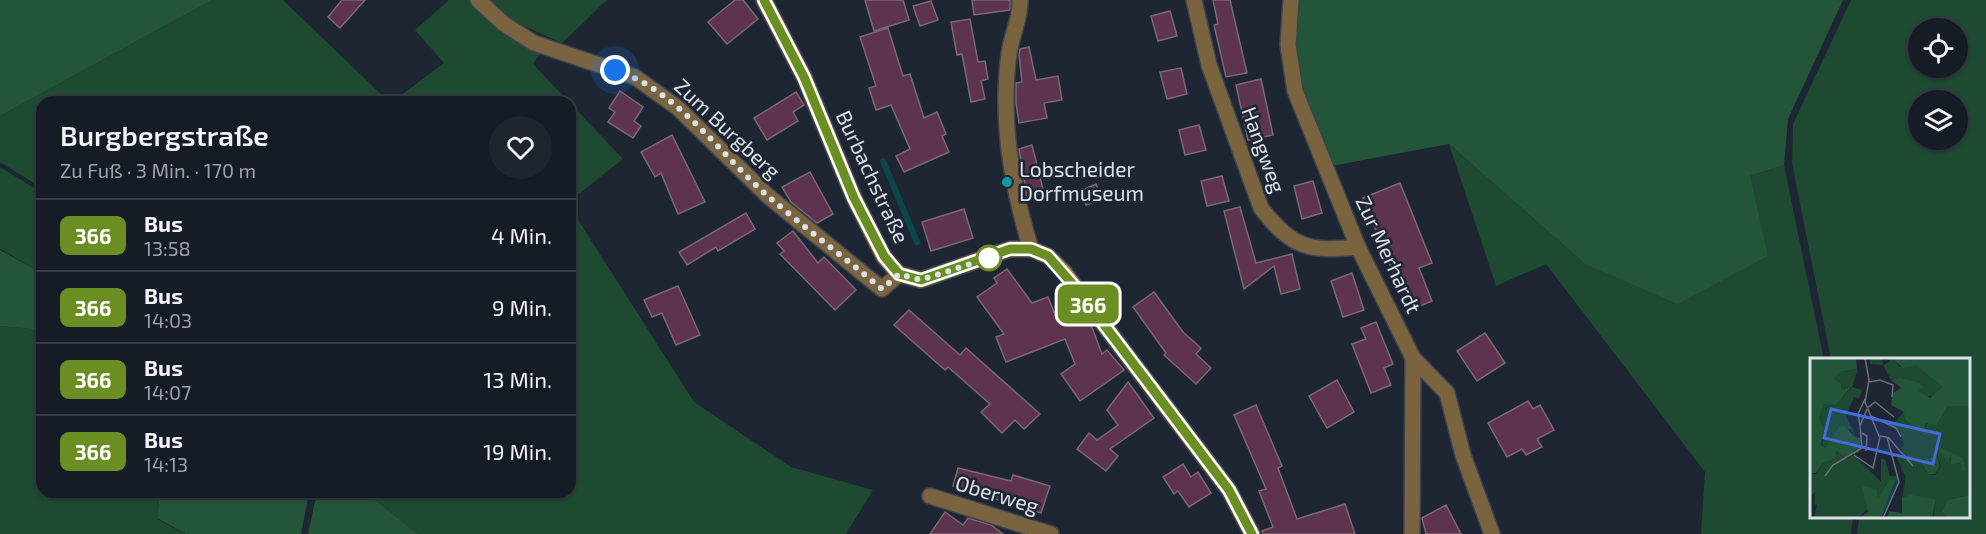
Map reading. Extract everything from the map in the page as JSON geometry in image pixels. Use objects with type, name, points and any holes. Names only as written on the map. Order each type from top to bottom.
[{"type":"street","name":"Zum Burgberg","points":[[478,0],[504,24],[534,43],[635,77],[678,108],[768,196],[882,289],[899,274]]},
{"type":"street","name":"Burbachstraße","points":[[764,0],[804,77],[854,198],[884,256],[899,274],[921,280],[1010,249],[1031,249]]},
{"type":"street","points":[[1020,0],[1009,54],[1007,141],[1018,208],[1031,249],[1048,256],[1064,272],[1229,490],[1252,534]]},
{"type":"street","name":"Hangweg","points":[[1194,0],[1209,65],[1262,208],[1275,226],[1296,244],[1329,250],[1358,247]]},
{"type":"street","name":"Zur Merhardt","points":[[1291,0],[1288,45],[1295,91],[1358,247],[1413,358],[1412,534]]},
{"type":"street","points":[[1413,358],[1447,393],[1463,455],[1492,534]]},
{"type":"street","name":"Oberweg","points":[[930,496],[1051,534]]},
{"type":"green space","points":[[0,0],[212,0],[36,96],[0,116]]},
{"type":"green space","points":[[212,0],[283,0],[383,96],[37,96]]},
{"type":"green space","points":[[449,0],[470,0],[499,30],[541,52],[533,64],[563,96],[400,96],[444,63],[415,30]]},
{"type":"green space","points":[[486,0],[607,0],[562,43],[508,19]]},
{"type":"green space","points":[[1295,0],[1843,0],[1788,119],[1784,165],[1750,176],[1768,256],[1678,304],[1585,264],[1449,144],[1331,166],[1298,90],[1293,50]]},
{"type":"green space","points":[[1851,0],[1986,0],[1986,534],[1857,534],[1859,519],[1971,519],[1971,358],[1831,358],[1792,163],[1793,124]]},
{"type":"green space","points":[[36,96],[36,184],[0,162],[0,116]]},
{"type":"green space","points":[[576,109],[623,159],[576,196]]},
{"type":"green space","points":[[1449,144],[1585,264],[1750,176],[1784,165],[1824,358],[1810,358],[1810,519],[1853,519],[1851,534],[1701,534],[1705,472],[1546,264],[1496,286]]},
{"type":"green space","points":[[0,167],[36,189],[36,270],[0,249]]},
{"type":"green space","points":[[576,216],[694,402],[791,467],[873,490],[846,534],[418,534],[373,498],[576,498]]},
{"type":"green space","points":[[0,250],[36,270],[36,329],[0,326]]},
{"type":"green space","points":[[0,326],[36,329],[36,498],[159,498],[157,519],[185,534],[0,534]]},
{"type":"green space","points":[[159,498],[308,498],[301,534],[186,534],[157,518]]},
{"type":"green space","points":[[316,498],[373,498],[418,534],[308,534]]},
{"type":"building","points":[[342,0],[365,0],[340,28],[328,17]]},
{"type":"building","points":[[735,0],[743,0],[758,19],[727,44],[708,22]]},
{"type":"building","points":[[865,0],[903,0],[909,20],[874,31]]},
{"type":"building","points":[[972,0],[1010,0],[1010,10],[974,15]]},
{"type":"building","points":[[1213,0],[1230,0],[1247,73],[1226,77],[1214,25],[1218,24]]},
{"type":"building","points":[[931,1],[938,20],[920,26],[913,6]]},
{"type":"building","points":[[1170,11],[1177,36],[1158,41],[1151,16]]},
{"type":"building","points":[[970,19],[978,62],[985,61],[988,79],[981,81],[985,99],[971,102],[962,54],[957,55],[951,22]]},
{"type":"building","points":[[888,28],[903,76],[910,74],[924,118],[937,112],[946,134],[942,136],[949,152],[904,172],[896,156],[910,149],[891,105],[876,110],[869,88],[876,86],[860,37]]},
{"type":"building","points":[[1029,47],[1036,80],[1058,76],[1062,100],[1044,103],[1047,118],[1019,123],[1016,83],[1022,82],[1019,55],[1020,49]]},
{"type":"building","points":[[1181,68],[1187,94],[1167,99],[1160,72]]},
{"type":"building","points":[[1261,79],[1273,135],[1248,140],[1236,85]]},
{"type":"building","points":[[620,91],[643,107],[634,121],[641,126],[633,138],[608,122],[615,112],[609,108]]},
{"type":"building","points":[[796,92],[804,105],[793,112],[798,121],[767,140],[754,118]]},
{"type":"building","points":[[1199,125],[1206,150],[1185,155],[1179,130]]},
{"type":"building","points":[[672,135],[705,202],[678,214],[661,173],[655,177],[641,152]]},
{"type":"building","points":[[1032,145],[1044,193],[1027,197],[1019,149]]},
{"type":"building","points":[[810,172],[833,214],[817,223],[791,202],[782,187]]},
{"type":"building","points":[[1222,176],[1229,201],[1207,206],[1201,181]]},
{"type":"building","points":[[1313,181],[1322,213],[1302,219],[1294,186]]},
{"type":"building","points":[[1400,183],[1432,263],[1419,268],[1432,301],[1415,308],[1403,275],[1395,278],[1363,198]]},
{"type":"building","points":[[1096,184],[1102,199],[1086,205],[1080,191]]},
{"type":"building","points":[[1240,207],[1256,263],[1292,254],[1300,289],[1281,294],[1274,266],[1244,289],[1224,211]]},
{"type":"building","points":[[964,209],[973,238],[931,251],[922,222]]},
{"type":"building","points":[[746,213],[755,229],[718,251],[716,247],[687,265],[679,252]]},
{"type":"building","points":[[793,231],[818,263],[824,257],[856,290],[835,310],[780,254],[784,251],[777,243]]},
{"type":"building","points":[[1007,269],[1032,303],[1048,297],[1054,312],[1074,304],[1081,322],[1088,319],[1090,322],[1102,354],[1107,350],[1124,370],[1080,401],[1061,374],[1075,364],[1065,339],[1006,362],[996,337],[1004,334],[977,297],[997,283],[994,278]]},
{"type":"building","points":[[1352,273],[1364,310],[1343,317],[1331,281]]},
{"type":"building","points":[[678,286],[700,335],[676,345],[662,313],[652,317],[644,300]]},
{"type":"building","points":[[1154,292],[1183,332],[1201,348],[1196,354],[1211,368],[1196,384],[1164,355],[1166,353],[1133,307]]},
{"type":"building","points":[[909,310],[960,355],[966,348],[1040,414],[1024,429],[1015,420],[1002,433],[981,412],[990,404],[948,367],[945,370],[894,325]]},
{"type":"building","points":[[1376,322],[1393,364],[1384,368],[1391,385],[1371,393],[1352,344],[1366,339],[1361,328]]},
{"type":"building","points":[[1485,333],[1505,363],[1477,381],[1457,351]]},
{"type":"building","points":[[1337,380],[1354,412],[1327,428],[1309,396]]},
{"type":"building","points":[[1128,382],[1154,418],[1110,449],[1118,456],[1106,471],[1077,449],[1089,433],[1097,440],[1118,425],[1107,410]]},
{"type":"building","points":[[1528,401],[1533,409],[1540,405],[1554,430],[1537,439],[1542,447],[1526,455],[1522,449],[1507,457],[1488,423]]},
{"type":"building","points":[[1256,405],[1282,466],[1278,468],[1297,519],[1345,504],[1355,534],[1263,534],[1262,531],[1273,527],[1259,491],[1266,489],[1234,415]]},
{"type":"building","points":[[1183,464],[1191,477],[1198,472],[1211,493],[1189,507],[1178,491],[1174,494],[1163,477]]},
{"type":"building","points":[[958,468],[1011,481],[1013,475],[1050,486],[1041,513],[953,486]]},
{"type":"building","points":[[1446,505],[1461,534],[1426,534],[1422,518]]},
{"type":"building","points":[[945,512],[963,525],[968,518],[991,525],[1003,534],[930,534]]},
{"type":"waterway","points":[[883,161],[917,242]]},
{"type":"bus line","name":"366","points":[[764,0],[804,77],[854,198],[884,256],[899,274],[921,280],[980,262],[1010,249],[1031,249],[1048,256],[1064,272],[1229,490],[1252,534]]},
{"type":"place","name":"Lobscheider Dorfmuseum","points":[[1007,182]]},
{"type":"route","points":[[615,70],[635,77],[678,108],[768,196],[882,289],[899,274],[921,280],[995,256],[989,258]]}]
